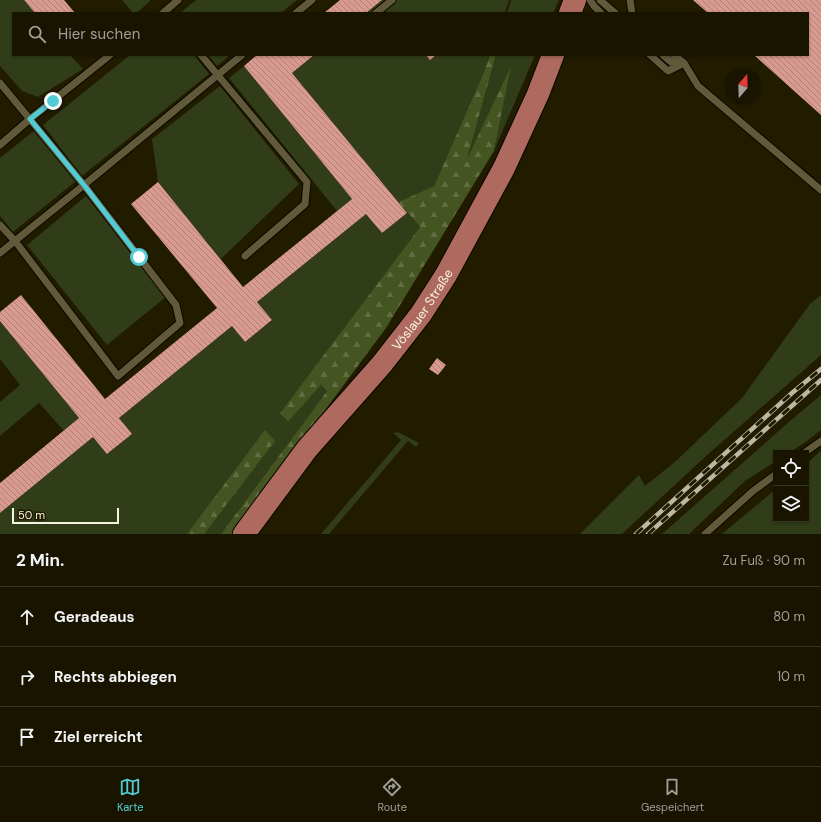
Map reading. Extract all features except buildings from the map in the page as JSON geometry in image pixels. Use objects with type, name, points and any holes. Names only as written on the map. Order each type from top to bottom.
[{"type":"main road","points":[[570,12],[575,0]]},
{"type":"main road","name":"Vöslauer Straße","points":[[244,534],[308,449],[382,364],[421,314],[438,288],[504,168],[538,94],[553,56]]},
{"type":"lane","points":[[165,12],[178,0]]},
{"type":"lane","points":[[297,12],[312,0]]},
{"type":"lane","points":[[377,12],[392,0]]},
{"type":"lane","points":[[590,0],[600,12]]},
{"type":"lane","points":[[600,0],[614,12]]},
{"type":"lane","points":[[630,0],[632,12]]},
{"type":"lane","points":[[0,145],[109,56]]},
{"type":"lane","points":[[202,56],[307,182],[305,204],[245,256]]},
{"type":"lane","points":[[0,253],[241,56]]},
{"type":"lane","points":[[651,56],[668,71],[684,63]]},
{"type":"lane","points":[[664,56],[671,62],[684,63]]},
{"type":"lane","points":[[675,56],[684,63],[698,86],[821,190]]},
{"type":"lane","points":[[0,83],[84,185],[176,305],[180,323],[118,376],[15,241],[0,225]]},
{"type":"lane","points":[[808,450],[821,441]]},
{"type":"lane","points":[[705,534],[753,491],[773,476]]},
{"type":"green space","points":[[0,0],[24,0],[34,12],[12,12],[12,56],[71,56],[83,69],[38,97],[22,91],[0,66]]},
{"type":"green space","points":[[122,0],[151,0],[138,12],[132,12]]},
{"type":"green space","points":[[196,0],[297,0],[282,12],[181,12]]},
{"type":"green space","points":[[382,0],[509,0],[505,12],[367,12]]},
{"type":"green space","points":[[511,0],[559,0],[553,12],[507,12]]},
{"type":"green space","points":[[129,56],[195,56],[209,74],[82,176],[43,125]]},
{"type":"green space","points":[[209,56],[229,56],[217,66]]},
{"type":"green space","points":[[313,56],[490,56],[434,186],[398,202],[292,73]]},
{"type":"green space","points":[[490,56],[496,56],[467,159],[511,66],[494,151],[386,328],[233,534],[221,534],[327,391],[321,385],[288,422],[280,413],[420,227],[398,202],[434,186]]},
{"type":"green space","points":[[496,56],[535,56],[494,151],[510,68],[466,162]]},
{"type":"green space","points":[[244,66],[352,199],[337,211],[229,78]]},
{"type":"green space","points":[[220,86],[299,184],[221,259],[158,182],[152,139]]},
{"type":"green space","points":[[35,130],[76,181],[13,232],[0,216],[0,158]]},
{"type":"green space","points":[[86,196],[167,296],[107,345],[27,245]]},
{"type":"green space","points":[[407,213],[420,227],[280,413],[288,422],[321,385],[327,391],[221,534],[0,534],[0,513],[93,437],[108,454],[132,434],[119,418],[232,326],[245,342],[272,321],[257,302],[366,214],[382,233]]},
{"type":"green space","points":[[821,295],[821,355],[705,457],[622,534],[580,534],[639,475],[645,486],[676,461],[742,398],[810,304]]},
{"type":"green space","points":[[0,321],[79,418],[64,431],[39,403],[0,436],[0,402],[20,385],[0,359]]},
{"type":"green space","points":[[821,395],[821,430],[794,450],[773,450],[773,463],[745,481],[689,534],[662,534]]},
{"type":"green space","points":[[265,430],[275,441],[204,534],[187,534]]},
{"type":"green space","points":[[398,432],[419,443],[416,447],[408,441],[329,534],[321,534],[401,440],[393,433]]},
{"type":"green space","points":[[821,451],[821,534],[722,534],[773,492],[773,522],[809,522],[809,461]]},
{"type":"railway","points":[[636,534],[792,393],[821,369]]},
{"type":"railway","points":[[648,534],[821,380]]},
{"type":"route","points":[[53,101],[30,119],[84,185],[139,257]]}]
